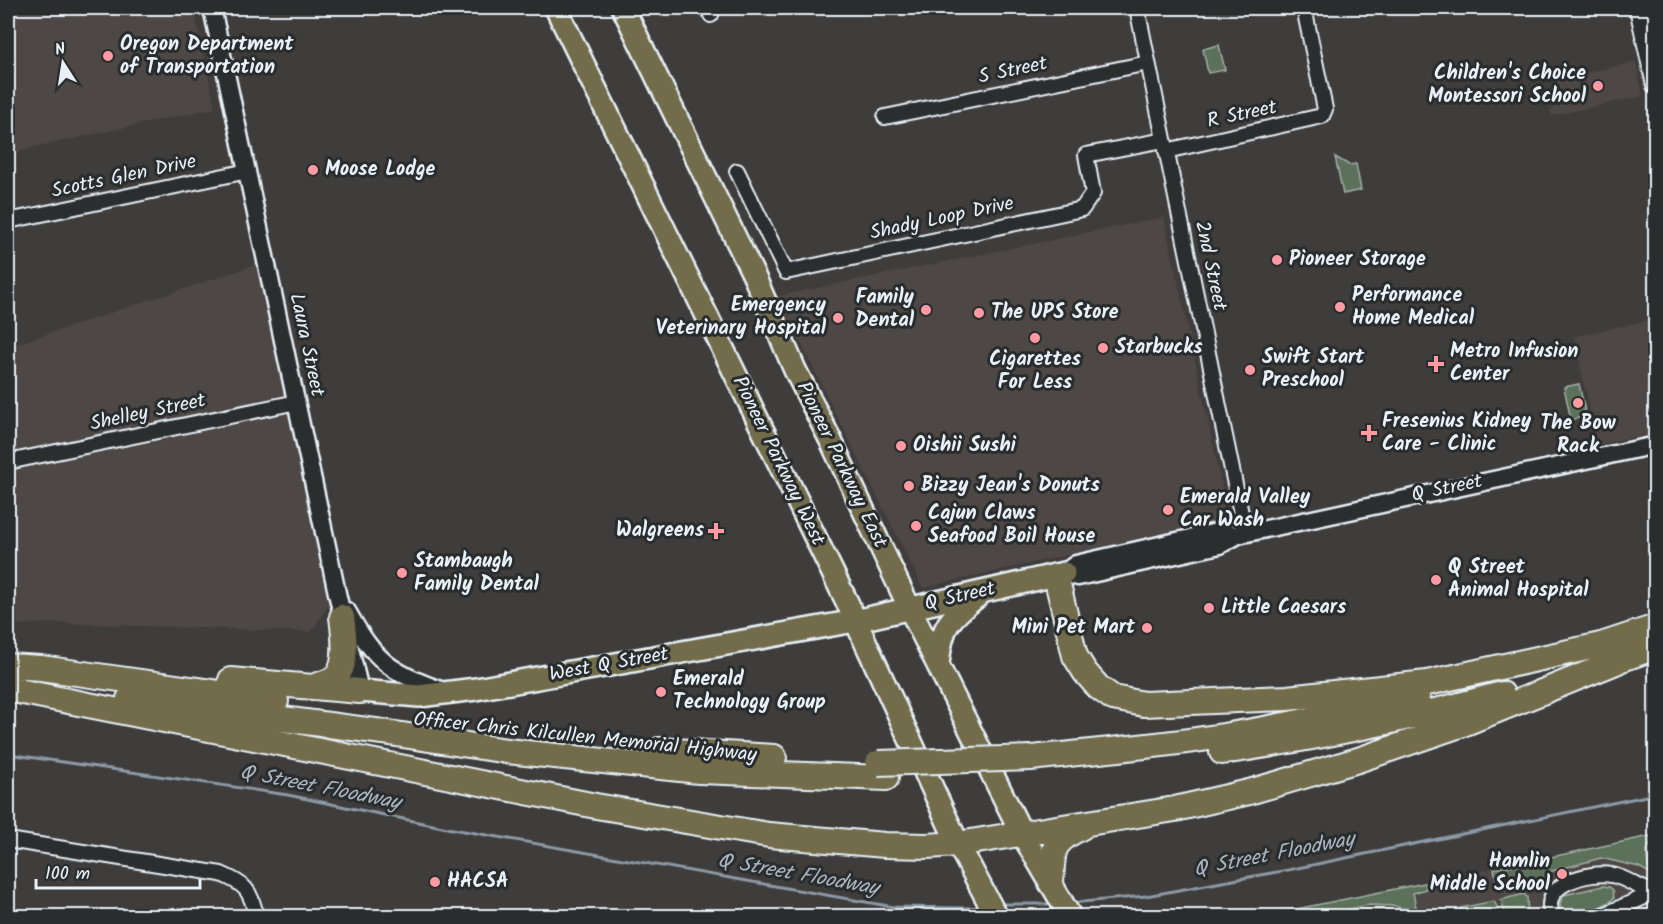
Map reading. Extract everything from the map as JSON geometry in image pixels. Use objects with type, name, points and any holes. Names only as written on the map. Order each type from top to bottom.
[{"type":"highway","points":[[1060,574],[1075,656],[1085,672],[1098,687],[1113,698],[1144,704],[1287,698],[1427,682],[1613,653]]},
{"type":"highway","points":[[312,687],[333,679],[341,669],[342,617]]},
{"type":"highway","name":"Officer Chris Kilcullen Memorial Highway","points":[[1613,653],[1656,627]]},
{"type":"highway","name":"Officer Chris Kilcullen Memorial Highway","points":[[8,687],[93,694],[552,756],[699,771],[882,771],[1171,760],[1301,740],[1461,705],[1613,653],[1656,647]]},
{"type":"highway","points":[[8,687],[584,804],[769,834],[885,845],[958,844],[1175,809],[1250,792],[1358,760],[1463,724],[1613,653]]},
{"type":"highway","name":"Officer Chris Kilcullen Memorial Highway","points":[[8,666],[40,668],[487,732],[882,771]]},
{"type":"highway","points":[[40,668],[106,669],[360,691]]},
{"type":"highway","points":[[1051,883],[1052,861],[1057,844],[1061,838],[1089,823]]},
{"type":"main road","name":"Pioneer Parkway West","points":[[556,8],[855,621],[958,844],[996,916]]},
{"type":"main road","name":"Pioneer Parkway East","points":[[623,8],[755,278],[795,370],[938,666],[1022,834],[1070,916]]},
{"type":"main road","points":[[1639,8],[1656,85]]},
{"type":"main road","name":"Q Street","points":[[855,621],[1060,574]]},
{"type":"main road","points":[[938,666],[941,639],[945,628],[953,616],[981,592]]},
{"type":"main road","name":"West Q Street","points":[[360,691],[398,695],[449,693],[855,621]]},
{"type":"street","name":"Laura Street","points":[[212,8],[342,617],[360,691]]},
{"type":"street","name":"2nd Street","points":[[1137,8],[1242,534]]},
{"type":"street","name":"R Street","points":[[1165,146],[1318,119],[1324,113],[1304,8]]},
{"type":"street","name":"S Street","points":[[885,117],[1148,63]]},
{"type":"street","name":"Shady Loop Drive","points":[[737,171],[786,272],[1082,209],[1093,193],[1086,155],[1165,146]]},
{"type":"street","name":"Scotts Glen Drive","points":[[8,221],[248,171]]},
{"type":"street","name":"Shelley Street","points":[[8,462],[297,402]]},
{"type":"street","name":"Q Street","points":[[1060,574],[1078,577],[1220,544],[1242,534],[1656,445]]},
{"type":"street","points":[[337,593],[369,648],[382,662],[400,674],[449,693]]},
{"type":"street","points":[[8,840],[221,874],[238,881],[249,892],[256,916]]},
{"type":"street","points":[[1553,916],[1549,906],[1558,888],[1570,881],[1600,874],[1617,876],[1654,893]]},
{"type":"street","points":[[1602,916],[1654,893]]},
{"type":"shaded area","points":[[8,8],[194,8],[215,108],[8,153]]},
{"type":"shaded area","name":"Children's Choice Montessori School","points":[[1636,62],[1643,96],[1551,116],[1550,111],[1554,107],[1551,94],[1557,93],[1554,79]]},
{"type":"shaded area","points":[[1164,217],[1226,504],[1214,522],[923,588],[777,296]]},
{"type":"shaded area","points":[[267,261],[337,593],[311,632],[55,623],[8,625],[8,347]]},
{"type":"shaded area","points":[[1655,319],[1655,433],[1597,445],[1574,336]]},
{"type":"shaded area","name":"Hamlin Middle School","points":[[1655,835],[1655,916],[1262,916],[1441,879]]},
{"type":"green space","points":[[1219,45],[1225,70],[1208,73],[1203,49]]},
{"type":"green space","points":[[1335,157],[1349,165],[1356,164],[1361,190],[1343,194]]},
{"type":"green space","points":[[1579,384],[1586,416],[1571,420],[1564,387]]},
{"type":"green space","points":[[1655,835],[1655,841],[1649,846],[1647,853],[1649,869],[1655,873],[1655,876],[1639,867],[1601,858],[1549,872],[1542,880],[1499,890],[1494,869]]},
{"type":"green space","points":[[1425,883],[1426,889],[1413,893],[1417,912],[1394,906],[1369,905],[1329,916],[1262,916]]},
{"type":"green space","points":[[1603,886],[1613,890],[1614,898],[1583,913],[1573,916],[1564,914],[1560,903],[1564,895]]},
{"type":"green space","points":[[1524,894],[1527,897],[1528,916],[1507,916],[1500,900]]},
{"type":"green space","points":[[1494,901],[1498,909],[1480,916],[1463,916],[1460,908]]},
{"type":"green space","points":[[1377,909],[1416,916],[1338,916],[1358,910]]},
{"type":"waterway","name":"Q Street Floodway","points":[[8,754],[288,795],[447,828],[894,907],[980,907]]},
{"type":"waterway","name":"Q Street Floodway","points":[[1071,903],[1146,896],[1288,870],[1656,794]]},
{"type":"waterway","name":"Q Street Floodway","points":[[999,904],[1052,904]]},
{"type":"place","name":"Oregon Department of Transportation","points":[[108,56]]},
{"type":"place","name":"Children's Choice Montessori School","points":[[1598,86]]},
{"type":"place","name":"Moose Lodge","points":[[313,170]]},
{"type":"place","name":"Pioneer Storage","points":[[1277,260]]},
{"type":"place","name":"Performance Home Medical","points":[[1340,307]]},
{"type":"place","name":"Family Dental","points":[[926,310]]},
{"type":"place","name":"The UPS Store","points":[[979,313]]},
{"type":"place","name":"Emergency Veterinary Hospital","points":[[838,318]]},
{"type":"place","name":"Cigarettes For Less","points":[[1035,338]]},
{"type":"place","name":"Starbucks","points":[[1103,348]]},
{"type":"place","name":"Metro Infusion Center","points":[[1436,364]]},
{"type":"place","name":"Swift Start Preschool","points":[[1250,370]]},
{"type":"place","name":"The Bow Rack","points":[[1578,403]]},
{"type":"place","name":"Fresenius Kidney Care - Clinic","points":[[1369,433]]},
{"type":"place","name":"Oishii Sushi","points":[[901,446]]},
{"type":"place","name":"Bizzy Jean's Donuts","points":[[909,486]]},
{"type":"place","name":"Emerald Valley Car Wash","points":[[1168,510]]},
{"type":"place","name":"Cajun Claws Seafood Boil House","points":[[916,526]]},
{"type":"place","name":"Walgreens","points":[[716,531]]},
{"type":"place","name":"Stambaugh Family Dental","points":[[402,573]]},
{"type":"place","name":"Q Street Animal Hospital","points":[[1436,580]]},
{"type":"place","name":"Little Caesars","points":[[1209,608]]},
{"type":"place","name":"Mini Pet Mart","points":[[1147,628]]},
{"type":"place","name":"Emerald Technology Group","points":[[661,692]]},
{"type":"place","name":"Hamlin Middle School","points":[[1562,874]]},
{"type":"place","name":"HACSA","points":[[435,882]]}]
